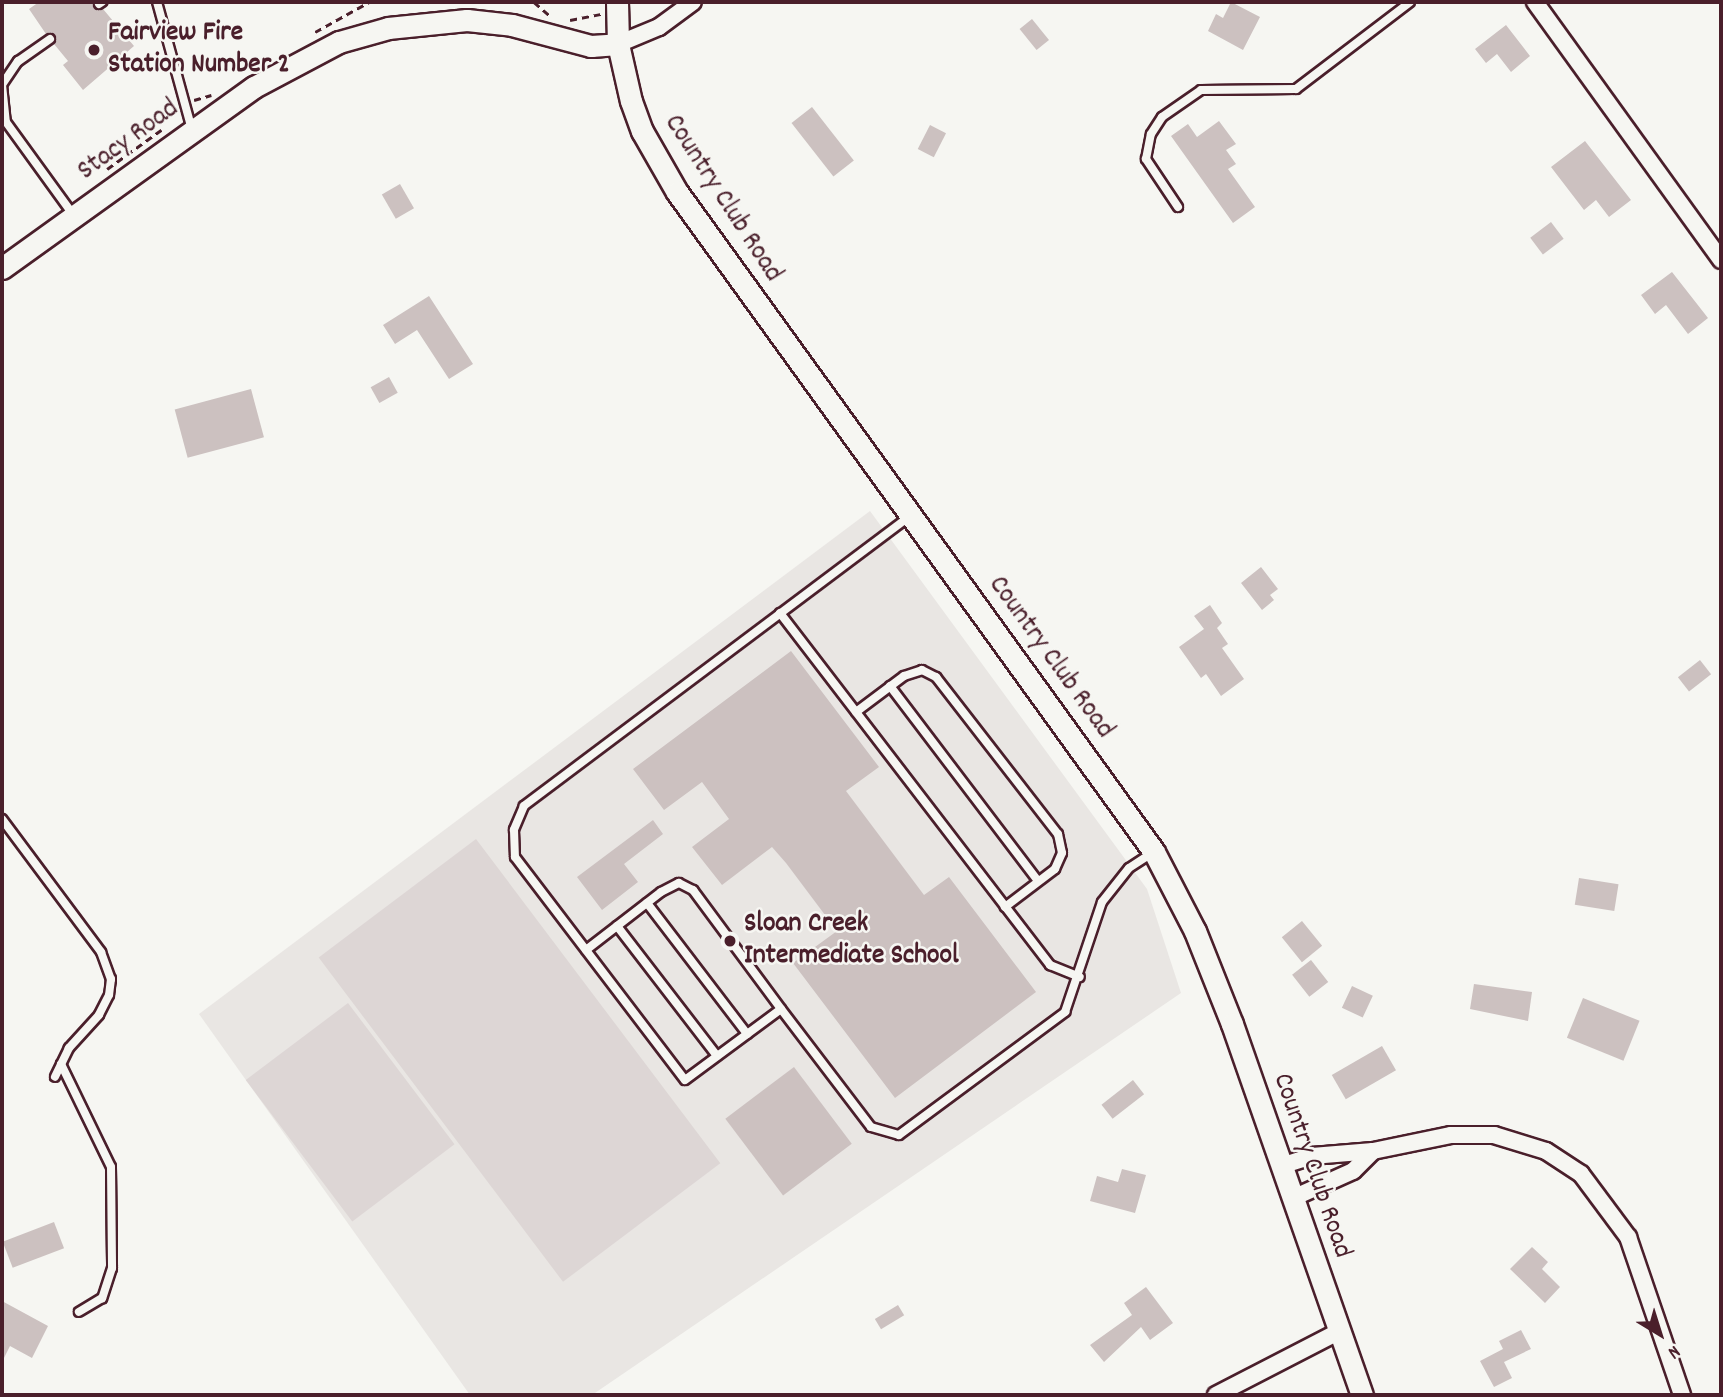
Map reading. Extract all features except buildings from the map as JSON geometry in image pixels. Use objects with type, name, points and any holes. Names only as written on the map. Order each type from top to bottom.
[{"type":"main road","name":"Country Club Road","points":[[617,7],[618,44],[642,131],[677,192],[1154,852],[1195,932],[1362,1395]]},
{"type":"main road","name":"Stacy Road","points":[[2,268],[192,130],[296,62],[339,42],[388,28],[467,20],[512,25],[592,46],[618,44]]},
{"type":"street","points":[[618,44],[659,27],[693,2]]},
{"type":"street","points":[[1535,2],[1721,260]]},
{"type":"street","points":[[1281,1166],[1312,1156],[1373,1151],[1451,1135],[1494,1135],[1546,1151],[1581,1174],[1628,1237],[1682,1395]]},
{"type":"street","points":[[1293,1198],[1353,1171],[1373,1151]]},
{"type":"street","points":[[1216,1395],[1339,1331]]},
{"type":"lane","points":[[157,2],[192,130]]},
{"type":"lane","points":[[1178,207],[1146,159],[1151,134],[1162,117],[1201,90],[1296,89],[1410,2]]},
{"type":"lane","points":[[50,39],[18,61],[2,85],[6,122],[74,216]]},
{"type":"lane","points":[[781,1010],[685,1080],[515,857],[514,830],[524,806],[911,515]]},
{"type":"lane","points":[[780,613],[1050,965],[1080,977]]},
{"type":"lane","points":[[856,712],[890,686],[922,670],[936,677],[1058,834],[1062,853],[1055,869],[1005,907]]},
{"type":"lane","points":[[890,686],[1038,881]]},
{"type":"lane","points":[[2,819],[101,952],[111,979],[109,995],[99,1014],[61,1064],[55,1077]]},
{"type":"lane","points":[[586,950],[647,903],[679,883],[693,890],[871,1127],[899,1135],[1065,1013],[1080,977],[1102,902],[1129,868],[1154,852]]},
{"type":"lane","points":[[647,903],[747,1034]]},
{"type":"lane","points":[[617,926],[717,1056]]},
{"type":"lane","points":[[61,1064],[111,1167],[112,1268],[102,1298],[79,1312]]},
{"type":"path","points":[[534,2],[554,18]]},
{"type":"path","points":[[565,21],[617,7]]},
{"type":"shaded area","name":"Sloan Creek Intermediate School","points":[[870,511],[1147,889],[1181,993],[592,1395],[470,1395],[199,1014]]},
{"type":"shaded area","points":[[476,839],[720,1163],[563,1282],[319,958]]},
{"type":"shaded area","points":[[348,1003],[455,1144],[352,1221],[246,1080]]},
{"type":"place","name":"Fairview Fire Station Number 2","points":[[94,50]]},
{"type":"place","name":"Sloan Creek Intermediate School","points":[[730,941]]}]
